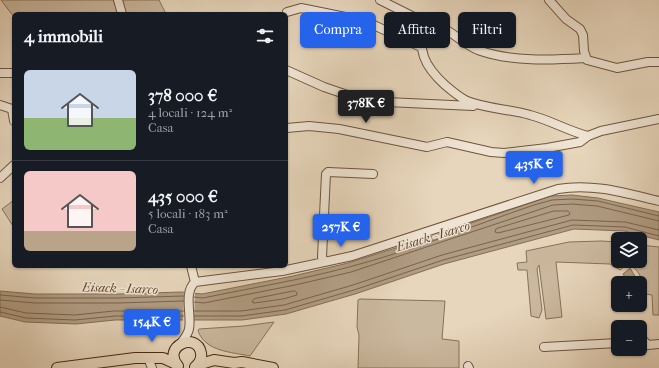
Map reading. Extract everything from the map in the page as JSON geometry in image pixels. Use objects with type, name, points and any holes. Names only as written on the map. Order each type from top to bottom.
[{"type":"main road","points":[[135,358],[189,342],[216,355],[235,358],[242,362]]},
{"type":"main road","points":[[179,346],[174,357],[179,366]]},
{"type":"main road","points":[[195,367],[201,358],[200,351],[197,346]]},
{"type":"main road","points":[[57,368],[135,358],[163,358],[179,366]]},
{"type":"main road","points":[[195,367],[214,360],[234,363],[242,362],[273,368]]},
{"type":"street","points":[[118,0],[121,12]]},
{"type":"street","points":[[380,0],[404,12]]},
{"type":"street","points":[[550,0],[566,19],[580,29],[583,35],[586,58]]},
{"type":"street","points":[[287,12],[301,8],[364,21],[384,30]]},
{"type":"street","points":[[450,32],[478,49],[493,54],[514,58],[586,58],[590,61],[618,68],[648,62],[659,62]]},
{"type":"street","points":[[422,48],[426,63],[434,75],[453,93],[467,101],[532,115],[588,136]]},
{"type":"street","points":[[288,71],[324,87],[365,100],[482,105]]},
{"type":"street","points":[[0,73],[12,73]]},
{"type":"street","points":[[0,105],[12,109]]},
{"type":"street","points":[[288,129],[309,126],[339,129],[427,147],[447,142],[491,152],[504,152],[547,148],[580,142],[588,136],[601,131],[659,119]]},
{"type":"street","points":[[0,178],[12,167]]},
{"type":"street","points":[[324,262],[322,257],[326,174],[328,172],[373,174]]},
{"type":"street","points":[[288,267],[352,256],[558,189],[585,186],[659,201]]},
{"type":"street","points":[[192,268],[196,282]]},
{"type":"street","points":[[179,346],[189,327],[190,292],[192,285],[196,282],[282,268]]},
{"type":"street","points":[[189,327],[197,346]]},
{"type":"street","points":[[544,347],[611,343]]},
{"type":"street","points":[[647,344],[659,344]]},
{"type":"shaded area","points":[[1,0],[159,0],[165,12],[12,12],[12,14]]},
{"type":"shaded area","points":[[12,202],[12,224],[2,209]]},
{"type":"shaded area","points":[[569,242],[611,242],[611,265],[556,262],[562,317],[546,319],[539,265],[537,269],[542,310],[539,318],[531,316],[527,270],[518,270],[517,263],[527,262],[526,251]]},
{"type":"shaded area","points":[[647,246],[659,247],[659,315],[653,315],[652,295],[647,294],[647,276],[640,276],[635,268],[647,268]]},
{"type":"shaded area","points":[[358,300],[445,301],[442,339],[459,341],[459,368],[358,368],[359,335],[357,327]]},
{"type":"shaded area","points":[[274,322],[250,356],[228,352],[213,347],[202,338],[198,331],[199,329]]},
{"type":"water","name":"Eisack - Isarco","points":[[572,195],[598,198],[659,212],[659,240],[647,237],[647,232],[574,229],[444,264],[355,294],[286,314],[242,320],[115,320],[76,324],[25,322],[0,316],[0,291],[35,294],[181,292],[202,294],[293,276],[348,263],[551,196]]},
{"type":"water","points":[[630,268],[635,276],[624,276],[623,274]]},
{"type":"pier","points":[[184,291],[195,292],[194,322],[183,322]]}]
